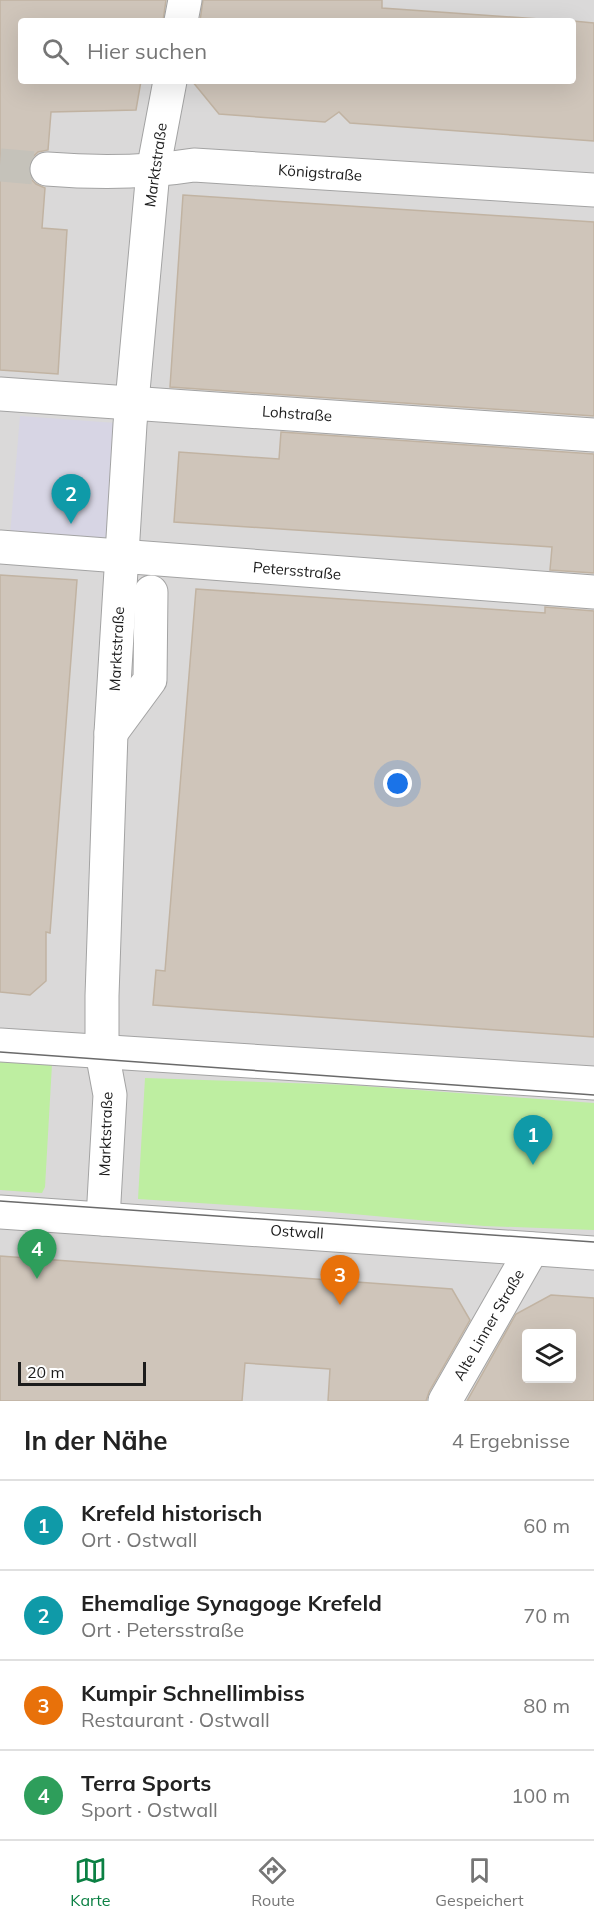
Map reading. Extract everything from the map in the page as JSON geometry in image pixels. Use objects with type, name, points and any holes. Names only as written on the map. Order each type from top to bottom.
[{"type":"street","points":[[182,18],[185,0]]},
{"type":"street","name":"Marktstraße","points":[[103,1219],[110,1095],[102,1052],[111,734],[132,402],[153,171],[169,84]]},
{"type":"street","name":"Königstraße","points":[[46,169],[106,174],[194,165],[594,190]]},
{"type":"street","name":"Lohstraße","points":[[0,394],[594,435]]},
{"type":"street","name":"Petersstraße","points":[[0,546],[594,592]]},
{"type":"street","points":[[111,734],[150,680],[150,592]]},
{"type":"street","points":[[0,1045],[594,1083]]},
{"type":"street","name":"Ostwall","points":[[0,1212],[594,1253]]},
{"type":"street","name":"Alte Linner Straße","points":[[445,1401],[532,1249]]},
{"type":"shaded area","points":[[0,0],[594,0],[594,1401],[0,1401]]},
{"type":"shaded area","points":[[20,416],[130,424],[122,556],[9,547]]},
{"type":"green space","points":[[0,1061],[52,1064],[45,1187],[42,1193],[0,1190]]},
{"type":"green space","points":[[145,1078],[349,1085],[594,1103],[594,1230],[484,1226],[320,1211],[138,1199]]},
{"type":"building","points":[[0,0],[166,0],[163,18],[18,18],[18,84],[140,84],[136,110],[51,112],[48,150],[38,152],[28,167],[30,178],[45,188],[42,228],[67,230],[58,374],[0,370]]},
{"type":"building","points":[[203,0],[382,0],[382,8],[525,18],[200,18]]},
{"type":"building","points":[[576,21],[594,23],[594,141],[350,123],[339,112],[325,122],[219,114],[194,84],[576,84]]},
{"type":"building","points":[[183,195],[594,222],[594,416],[170,387]]},
{"type":"building","points":[[281,432],[594,454],[594,573],[550,570],[552,547],[174,522],[179,452],[279,459]]},
{"type":"building","points":[[0,575],[77,580],[50,933],[46,932],[46,981],[30,995],[0,992]]},
{"type":"building","points":[[196,589],[545,613],[545,607],[594,611],[594,1037],[153,1005],[156,970],[165,971]]},
{"type":"building","points":[[0,1256],[452,1289],[470,1320],[426,1401],[328,1401],[330,1369],[245,1363],[242,1401],[0,1401]]},
{"type":"building","points":[[551,1295],[594,1298],[594,1401],[467,1401],[516,1314]]},
{"type":"tunnel","points":[[0,165],[47,169]]},
{"type":"tram line","points":[[0,1052],[594,1095]]},
{"type":"tram line","points":[[0,1201],[594,1242]]},
{"type":"place","name":"Ehemalige Synagoge Krefeld","points":[[71,524]]},
{"type":"place","name":"Krefeld historisch","points":[[533,1165]]},
{"type":"place","name":"Terra Sports","points":[[37,1279]]},
{"type":"place","name":"Kumpir Schnellimbiss","points":[[340,1305]]}]
